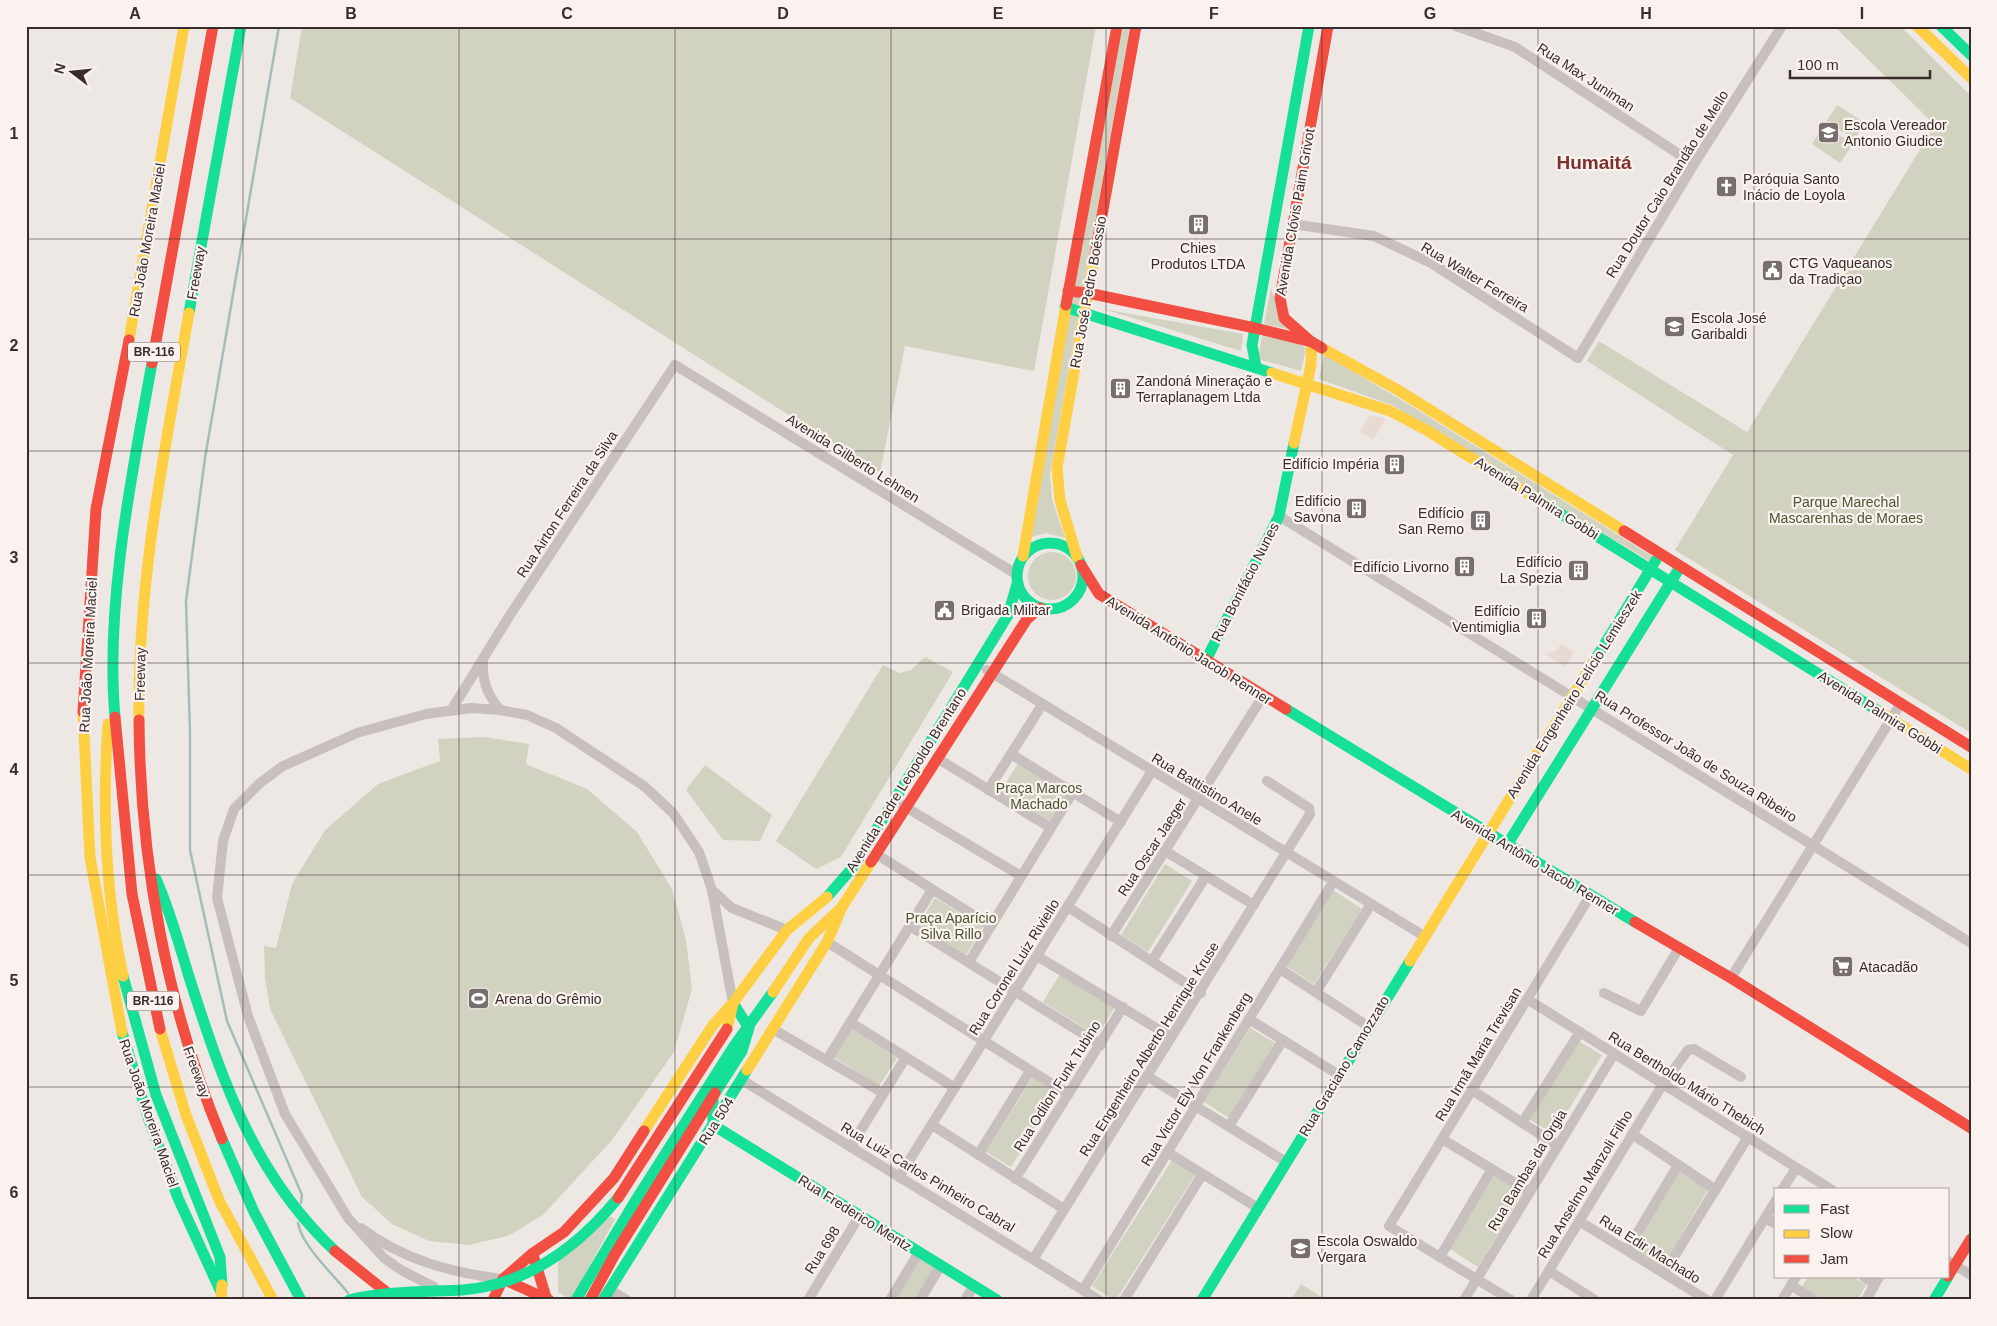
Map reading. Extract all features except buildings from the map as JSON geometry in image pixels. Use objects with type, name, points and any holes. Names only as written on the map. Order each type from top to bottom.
[{"type":"main road","name":"Rua João Moreira Maciel","points":[[184,26],[124,368],[96,509],[83,720],[90,857],[123,1037],[148,1117],[178,1198],[224,1300]]},
{"type":"main road","name":"Freeway","points":[[213,26],[130,487],[118,590],[112,680],[132,894],[157,1020],[186,1115],[202,1159],[231,1223],[273,1300]]},
{"type":"main road","name":"Freeway","points":[[241,26],[160,477],[143,597],[140,658],[142,790],[154,901],[167,966],[191,1058],[224,1148],[248,1204],[301,1300]]},
{"type":"main road","name":"Rua José Pedro Boéssio","points":[[1023,556],[1041,440],[1117,26]]},
{"type":"main road","name":"Rua José Pedro Boéssio","points":[[1079,561],[1060,500],[1057,468],[1136,26]]},
{"type":"main road","name":"Avenida Clóvis Paim Grivot","points":[[1256,366],[1252,345],[1309,26]]},
{"type":"main road","name":"Avenida Clóvis Paim Grivot","points":[[1312,342],[1284,318],[1280,308],[1280,298],[1328,26]]},
{"type":"main road","points":[[1918,26],[1970,72]]},
{"type":"main road","points":[[1941,26],[1971,55]]},
{"type":"main road","name":"Avenida Palmira Gobbi","points":[[1068,292],[1088,294],[1255,328],[1312,342],[1398,390],[1680,567],[1971,746]]},
{"type":"main road","name":"Avenida Palmira Gobbi","points":[[1065,307],[1256,366],[1306,386],[1390,411],[1428,431],[1651,568],[1971,769]]},
{"type":"main road","points":[[1306,386],[1311,365],[1312,342]]},
{"type":"main road","name":"Rua Bonifácio Nunes","points":[[1206,660],[1279,516],[1306,386]]},
{"type":"main road","points":[[1050,543],[1060,544],[1079,561],[1082,584],[1077,595],[1069,604],[1058,608],[1040,608],[1027,601],[1017,579],[1023,556],[1035,546],[1050,543]]},
{"type":"main road","name":"Avenida Engenheiro Felício Lemieszek","points":[[1487,833],[1660,554]]},
{"type":"main road","name":"Avenida Antônio Jacob Renner","points":[[1079,561],[1099,594],[1590,896],[1730,978],[1970,1127]]},
{"type":"main road","name":"Avenida Engenheiro Felício Lemieszek","points":[[1507,845],[1680,567]]},
{"type":"main road","name":"Avenida Padre Leopoldo Brentano","points":[[504,1279],[533,1253],[564,1232],[614,1178],[713,1025],[733,1003],[787,930],[833,892],[854,866],[1008,615],[1017,579]]},
{"type":"main road","name":"Avenida Antônio Jacob Renner","points":[[1077,595],[1099,594]]},
{"type":"main road","name":"Avenida Padre Leopoldo Brentano","points":[[827,942],[842,907],[937,758],[1027,619],[1040,608]]},
{"type":"main road","points":[[112,680],[103,768],[104,844],[108,899],[118,955],[156,1096],[220,1257],[220,1300]]},
{"type":"main road","points":[[961,692],[974,701]]},
{"type":"main road","name":"Rua Graciano Camozzato","points":[[1202,1300],[1487,833]]},
{"type":"main road","points":[[150,865],[170,909],[190,978],[232,1100],[251,1142],[276,1182],[298,1210],[342,1258],[396,1300]]},
{"type":"main road","points":[[854,866],[864,874]]},
{"type":"main road","points":[[576,1300],[634,1203],[734,1046],[749,1028],[809,938],[842,907]]},
{"type":"main road","name":"Rua 504","points":[[603,1300],[827,942]]},
{"type":"main road","points":[[590,1300],[615,1254],[742,1051],[749,1028],[733,1003]]},
{"type":"main road","points":[[350,1300],[372,1293],[399,1290],[470,1289],[498,1284],[521,1277],[553,1260],[583,1234],[620,1196],[726,1029],[733,1003]]},
{"type":"main road","points":[[713,1098],[713,1125]]},
{"type":"main road","name":"Rua Frederico Mentz","points":[[713,1125],[997,1300]]},
{"type":"main road","points":[[1952,1263],[1971,1240]]},
{"type":"main road","points":[[533,1253],[547,1298]]},
{"type":"main road","points":[[1934,1300],[1947,1278]]},
{"type":"main road","points":[[493,1300],[504,1279],[547,1298]]},
{"type":"street","name":"Rua Max Juniman","points":[[1456,26],[1515,47],[1694,164]]},
{"type":"street","name":"Rua Doutor Caio Brandão de Mello","points":[[1578,358],[1694,164],[1782,26]]},
{"type":"street","name":"Rua Walter Ferreira","points":[[1292,224],[1374,236],[1431,263],[1578,358]]},
{"type":"street","name":"Avenida Gilberto Lehnen","points":[[675,365],[1017,579]]},
{"type":"street","name":"Rua Airton Ferreira da Silva","points":[[452,709],[483,658],[675,365]]},
{"type":"street","name":"Rua Professor João de Souza Ribeiro","points":[[1279,516],[1971,942]]},
{"type":"street","points":[[483,658],[482,677],[487,692],[500,710]]},
{"type":"street","name":"Rua Battistino Anele","points":[[978,663],[992,674],[1042,705],[1200,798],[1333,882],[1424,936]]},
{"type":"street","name":"Rua Oscar Jaeger","points":[[1112,936],[1263,696]]},
{"type":"street","points":[[1730,978],[1900,703]]},
{"type":"street","points":[[988,790],[1042,705]]},
{"type":"street","points":[[460,1300],[400,1270],[384,1258],[348,1218],[285,1114],[248,1016],[217,898],[223,841],[234,809],[260,784],[283,766],[357,733],[426,714],[452,709],[500,710],[527,715],[556,728],[644,786],[674,813],[699,852],[712,890],[733,1003]]},
{"type":"street","points":[[1011,754],[1121,822]]},
{"type":"street","points":[[937,758],[1051,828]]},
{"type":"street","name":"Rua Coronel Luiz Riviello","points":[[899,1177],[1152,771]]},
{"type":"street","name":"Rua Engenheiro Alberto Henrique Kruse","points":[[1034,1258],[1310,814],[1310,810],[1267,781]]},
{"type":"street","points":[[969,962],[1073,792]]},
{"type":"street","points":[[895,801],[1021,876]]},
{"type":"street","points":[[1165,852],[1254,905]]},
{"type":"street","points":[[876,854],[991,926]]},
{"type":"street","points":[[1152,961],[1206,876]]},
{"type":"street","name":"Rua Victor Ely Von Frankenberg","points":[[1083,1290],[1333,882]]},
{"type":"street","points":[[712,890],[732,908],[787,930]]},
{"type":"street","points":[[827,1060],[932,890]]},
{"type":"street","name":"Rua Irmã Maria Trevisan","points":[[1440,1257],[1389,1226],[1590,896]]},
{"type":"street","points":[[1316,992],[1371,904]]},
{"type":"street","points":[[1068,907],[1201,992]]},
{"type":"street","points":[[910,926],[1016,990],[1100,1045]]},
{"type":"street","points":[[827,942],[1068,1094]]},
{"type":"street","points":[[1604,993],[1640,1011],[1679,948]]},
{"type":"street","points":[[1037,956],[1171,1037]]},
{"type":"street","points":[[1280,969],[1369,1027]]},
{"type":"street","name":"Rua Bertholdo Mário Thebich","points":[[1527,999],[1829,1188]]},
{"type":"street","name":"Rua Odilon Funk Tubino","points":[[1015,1179],[1123,1007]]},
{"type":"street","points":[[1249,1019],[1339,1075]]},
{"type":"street","points":[[850,1022],[955,1088]]},
{"type":"street","points":[[774,1028],[883,1093]]},
{"type":"street","points":[[1522,1123],[1580,1032]]},
{"type":"street","points":[[1229,1126],[1283,1040]]},
{"type":"street","name":"Rua Anselmo Manzoli Filho","points":[[1531,1300],[1663,1084],[1691,1048],[1741,1077]]},
{"type":"street","name":"Rua Bambas da Orgia","points":[[1464,1300],[1614,1054]]},
{"type":"street","points":[[851,1146],[906,1057]]},
{"type":"street","points":[[978,1156],[1030,1071]]},
{"type":"street","points":[[1147,1076],[1286,1162]]},
{"type":"street","name":"Rua Luiz Carlos Pinheiro Cabral","points":[[742,1080],[1034,1258],[1099,1300]]},
{"type":"street","points":[[1472,1090],[1558,1146]]},
{"type":"street","points":[[932,1125],[1064,1209]]},
{"type":"street","points":[[1632,1134],[1716,1190]]},
{"type":"street","points":[[1664,1273],[1748,1137]]},
{"type":"street","points":[[1442,1139],[1530,1192]]},
{"type":"street","points":[[1167,1152],[1258,1208]]},
{"type":"street","points":[[1626,1250],[1678,1165]]},
{"type":"street","points":[[1783,1188],[1796,1168]]},
{"type":"street","points":[[1492,1169],[1440,1257],[1511,1300]]},
{"type":"street","points":[[1124,1300],[1202,1175]]},
{"type":"street","points":[[1715,1300],[1774,1203]]},
{"type":"street","name":"Rua 698","points":[[808,1300],[860,1215]]},
{"type":"street","points":[[348,1218],[382,1242],[421,1262],[463,1273],[504,1279]]},
{"type":"street","points":[[1765,1218],[1774,1223]]},
{"type":"street","name":"Rua Edir Machado","points":[[1579,1221],[1707,1300]]},
{"type":"street","points":[[890,1300],[919,1252]]},
{"type":"street","points":[[1952,1263],[1971,1275]]},
{"type":"street","points":[[920,1300],[941,1265]]},
{"type":"street","points":[[1549,1270],[1595,1300]]},
{"type":"street","points":[[1782,1300],[1794,1281],[1814,1300]]},
{"type":"street","points":[[1866,1300],[1877,1281]]},
{"type":"street","points":[[965,1300],[974,1286]]},
{"type":"street","points":[[610,1290],[627,1300]]},
{"type":"green space","points":[[302,26],[1096,26],[1034,371],[905,346],[880,473],[290,98]]},
{"type":"green space","points":[[1120,26],[1130,26],[1050,474],[1052,499],[1065,538],[1046,533],[1028,538]]},
{"type":"green space","name":"Parque Marechal Mascarenhas de Moraes","points":[[1834,26],[1900,26],[1971,96],[1971,733],[1675,550],[1733,455],[1587,361],[1599,341],[1747,432],[1935,125]]},
{"type":"green space","points":[[1837,105],[1865,123],[1855,139],[1826,122]]},
{"type":"green space","points":[[1824,125],[1853,144],[1840,163],[1812,144]]},
{"type":"green space","points":[[1271,288],[1273,294],[1288,329],[1264,324]]},
{"type":"green space","points":[[1103,309],[1243,334],[1241,351]]},
{"type":"green space","points":[[1262,336],[1299,343],[1306,349],[1301,371],[1258,359]]},
{"type":"green space","points":[[1324,354],[1652,556],[1649,561],[1392,405],[1319,379]]},
{"type":"green space","points":[[1047,552],[1057,552],[1066,556],[1072,562],[1075,567],[1075,585],[1066,596],[1057,600],[1047,600],[1038,596],[1032,590],[1028,581],[1028,571],[1032,562],[1038,556]]},
{"type":"green space","points":[[925,657],[953,672],[841,857],[816,869],[776,841],[883,665],[899,673],[911,670]]},
{"type":"green space","name":"Arena do Grêmio","points":[[483,737],[529,744],[526,764],[587,789],[637,832],[672,889],[686,940],[692,989],[674,1052],[612,1140],[543,1215],[508,1236],[469,1245],[429,1241],[392,1224],[362,1197],[270,1009],[265,978],[264,946],[276,948],[292,884],[325,830],[378,784],[440,761],[438,739]]},
{"type":"green space","name":"Praça Marcos Machado","points":[[1018,763],[1066,794],[1049,821],[1001,791]]},
{"type":"green space","points":[[705,765],[772,815],[760,841],[723,840],[686,790]]},
{"type":"green space","points":[[1165,864],[1192,881],[1148,952],[1121,935]]},
{"type":"green space","points":[[1333,890],[1362,909],[1314,984],[1286,966]]},
{"type":"green space","name":"Praça Aparício Silva Rillo","points":[[935,898],[983,927],[966,955],[918,925]]},
{"type":"green space","points":[[1060,974],[1114,1008],[1097,1036],[1043,1002]]},
{"type":"green space","points":[[850,1028],[897,1058],[879,1086],[832,1056]]},
{"type":"green space","points":[[1250,1028],[1275,1043],[1229,1118],[1204,1102]]},
{"type":"green space","points":[[1575,1039],[1602,1055],[1554,1134],[1527,1118]]},
{"type":"green space","points":[[1033,1077],[1057,1093],[1011,1167],[986,1152]]},
{"type":"green space","points":[[1172,1160],[1195,1175],[1116,1300],[1114,1300],[1092,1286]]},
{"type":"green space","points":[[1679,1172],[1708,1190],[1662,1267],[1632,1249]]},
{"type":"green space","points":[[1494,1176],[1522,1193],[1478,1267],[1450,1249]]},
{"type":"green space","points":[[604,1213],[615,1219],[571,1300],[558,1292],[558,1261]]},
{"type":"green space","points":[[918,1256],[937,1268],[917,1300],[892,1300]]},
{"type":"green space","points":[[1807,1278],[1855,1278],[1866,1285],[1857,1300],[1823,1300],[1802,1287]]},
{"type":"green space","points":[[1301,1284],[1326,1300],[1291,1300]]},
{"type":"shaded area","points":[[1370,415],[1386,419],[1373,440],[1360,431]]},
{"type":"shaded area","points":[[1561,644],[1574,652],[1565,667],[1545,654],[1556,651]]},
{"type":"waterway","points":[[279,26],[205,458],[186,601],[190,733],[190,850],[227,1021],[302,1195],[301,1203]]},
{"type":"waterway","points":[[298,1223],[305,1241],[348,1293]]},
{"type":"traffic: fast","points":[[189,313],[241,26]]},
{"type":"traffic: fast","points":[[1256,367],[1252,345],[1309,26]]},
{"type":"traffic: fast","points":[[1941,26],[1971,55]]},
{"type":"traffic: fast","points":[[1065,307],[1272,373]]},
{"type":"traffic: fast","points":[[115,717],[113,674],[117,585],[136,449],[152,363]]},
{"type":"traffic: fast","points":[[1206,660],[1279,516],[1294,443]]},
{"type":"traffic: fast","points":[[1537,499],[1880,712]]},
{"type":"traffic: fast","points":[[1044,543],[1056,543],[1068,548],[1078,558],[1083,570],[1083,576],[1081,589],[1068,604],[1056,609],[1044,609],[1032,604],[1022,594],[1017,582],[1017,570],[1022,558],[1032,548],[1044,543]]},
{"type":"traffic: fast","points":[[1593,663],[1656,560]]},
{"type":"traffic: fast","points":[[1507,845],[1677,572]]},
{"type":"traffic: fast","points":[[827,897],[854,866],[1008,615],[1017,584]]},
{"type":"traffic: fast","points":[[1286,709],[1635,922]]},
{"type":"traffic: fast","points":[[156,879],[171,918],[216,1057],[245,1127],[283,1192],[307,1222],[335,1251]]},
{"type":"traffic: fast","points":[[1202,1300],[1410,961]]},
{"type":"traffic: fast","points":[[123,976],[156,1095],[220,1257],[222,1285]]},
{"type":"traffic: fast","points":[[576,1300],[634,1203],[734,1046],[773,992]]},
{"type":"traffic: fast","points":[[715,1093],[742,1051],[749,1028],[733,1003]]},
{"type":"traffic: fast","points":[[122,1032],[148,1117],[178,1198],[220,1290]]},
{"type":"traffic: fast","points":[[603,1300],[747,1070]]},
{"type":"traffic: fast","points":[[713,1098],[713,1125],[997,1300]]},
{"type":"traffic: fast","points":[[222,1139],[254,1212],[301,1300]]},
{"type":"traffic: fast","points":[[349,1300],[391,1293],[486,1287],[508,1280],[529,1272],[568,1247],[586,1232],[618,1198]]},
{"type":"traffic: fast","points":[[1934,1300],[1947,1278]]},
{"type":"traffic: slow","points":[[129,340],[184,26]]},
{"type":"traffic: slow","points":[[1917,26],[1971,78]]},
{"type":"traffic: slow","points":[[1077,557],[1060,500],[1057,468],[1094,260]]},
{"type":"traffic: slow","points":[[1023,556],[1066,305]]},
{"type":"traffic: slow","points":[[139,720],[143,617],[154,515],[189,313]]},
{"type":"traffic: slow","points":[[1294,443],[1311,365],[1312,342]]},
{"type":"traffic: slow","points":[[1322,348],[1398,390],[1624,531]]},
{"type":"traffic: slow","points":[[1272,373],[1390,411],[1428,431],[1537,499]]},
{"type":"traffic: slow","points":[[1410,961],[1593,663]]},
{"type":"traffic: slow","points":[[83,712],[90,857],[122,1032]]},
{"type":"traffic: slow","points":[[1880,712],[1971,769]]},
{"type":"traffic: slow","points":[[108,724],[105,787],[106,850],[112,913],[123,976]]},
{"type":"traffic: slow","points":[[747,1070],[827,942],[842,907],[871,862]]},
{"type":"traffic: slow","points":[[644,1131],[713,1025],[733,1003],[787,930],[827,897]]},
{"type":"traffic: slow","points":[[773,992],[809,938],[842,907]]},
{"type":"traffic: slow","points":[[727,1029],[733,1003]]},
{"type":"traffic: slow","points":[[160,1029],[186,1115],[219,1200],[273,1300]]},
{"type":"traffic: slow","points":[[221,1300],[222,1285]]},
{"type":"traffic: jam","points":[[152,363],[213,26]]},
{"type":"traffic: jam","points":[[1066,305],[1117,26]]},
{"type":"traffic: jam","points":[[1094,260],[1136,26]]},
{"type":"traffic: jam","points":[[1309,340],[1284,318],[1280,298],[1328,26]]},
{"type":"traffic: jam","points":[[1068,291],[1088,293],[1255,328],[1312,342],[1322,348]]},
{"type":"traffic: jam","points":[[83,712],[96,509],[129,340]]},
{"type":"traffic: jam","points":[[1624,531],[1971,747]]},
{"type":"traffic: jam","points":[[1081,565],[1099,594],[1286,709]]},
{"type":"traffic: jam","points":[[871,862],[1027,619],[1040,608]]},
{"type":"traffic: jam","points":[[115,717],[132,894],[160,1029]]},
{"type":"traffic: jam","points":[[139,720],[145,827],[151,881],[160,934],[186,1038],[222,1139]]},
{"type":"traffic: jam","points":[[1635,922],[1731,978],[1971,1128]]},
{"type":"traffic: jam","points":[[618,1198],[727,1029]]},
{"type":"traffic: jam","points":[[590,1300],[615,1254],[715,1093]]},
{"type":"traffic: jam","points":[[493,1300],[503,1279],[533,1253],[564,1232],[614,1178],[644,1131]]},
{"type":"traffic: jam","points":[[1950,1273],[1971,1239]]},
{"type":"traffic: jam","points":[[335,1251],[395,1299]]},
{"type":"traffic: jam","points":[[534,1258],[546,1297]]},
{"type":"traffic: jam","points":[[503,1279],[549,1300]]},
{"type":"place","name":"Escola Vereador Antonio Giudice","points":[[1828,133]]},
{"type":"place","name":"Paróquia Santo Inácio de Loyola","points":[[1727,187]]},
{"type":"place","name":"Chies Produtos LTDA","points":[[1198,225]]},
{"type":"place","name":"CTG Vaqueanos da Tradiçao","points":[[1773,271]]},
{"type":"place","name":"Escola José Garibaldi","points":[[1675,326]]},
{"type":"place","name":"Zandoná Mineração e Terraplanagem Ltda","points":[[1120,389]]},
{"type":"place","name":"Edifício Impéria","points":[[1395,464]]},
{"type":"place","name":"Edifício Savona","points":[[1357,509]]},
{"type":"place","name":"Edifício San Remo","points":[[1480,521]]},
{"type":"place","name":"Edifício Livorno","points":[[1465,567]]},
{"type":"place","name":"Edifício La Spezia","points":[[1578,570]]},
{"type":"place","name":"Brigada Militar","points":[[945,610]]},
{"type":"place","name":"Edifício Ventimiglia","points":[[1536,619]]},
{"type":"place","name":"Atacadão","points":[[1843,967]]},
{"type":"place","name":"Arena do Grêmio","points":[[479,999]]},
{"type":"place","name":"Escola Oswaldo Vergara","points":[[1301,1249]]},
{"type":"district","name":"Humaitá","points":[[1594,162]]}]
